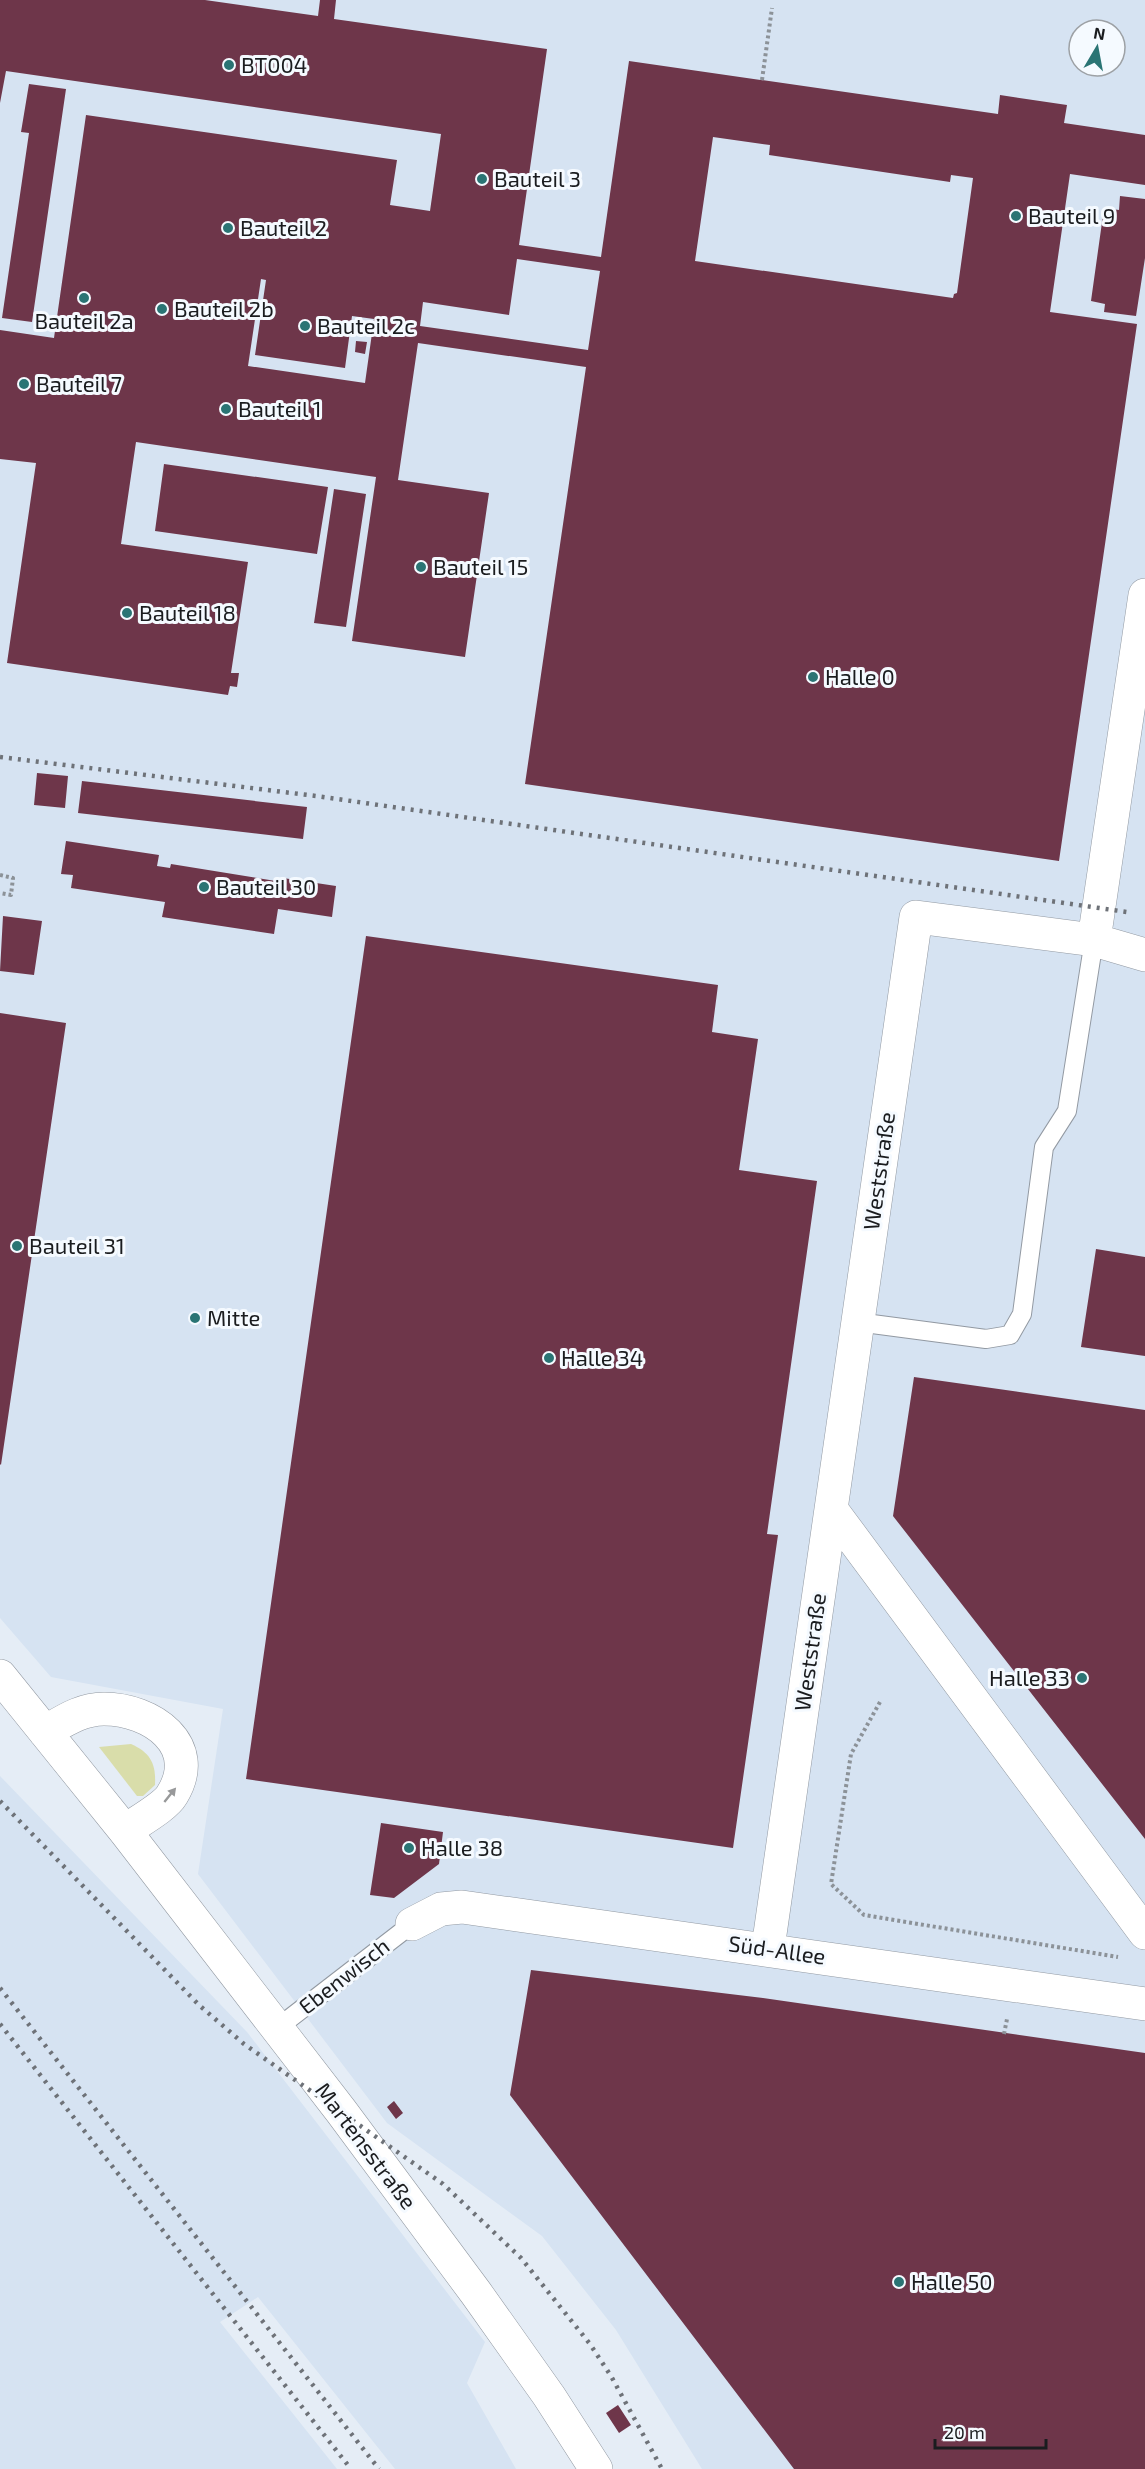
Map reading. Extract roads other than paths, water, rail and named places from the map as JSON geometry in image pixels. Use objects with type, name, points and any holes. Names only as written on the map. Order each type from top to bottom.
[{"type":"street","points":[[1145,596],[1094,940],[1145,955]]},
{"type":"street","name":"Weststraße","points":[[768,1948],[916,917],[1094,940]]},
{"type":"street","points":[[831,1509],[1145,1933]]},
{"type":"street","name":"Martensstraße","points":[[0,1676],[125,1832],[476,2293],[549,2396],[596,2469]]},
{"type":"street","points":[[45,1732],[78,1713],[104,1709],[138,1715],[160,1725],[180,1749],[182,1775],[171,1797],[125,1832]]},
{"type":"street","name":"Süd-Allee","points":[[412,1924],[441,1909],[462,1907],[768,1948],[1145,2004]]},
{"type":"lane","points":[[857,1322],[986,1339],[1010,1335],[1022,1314],[1044,1147],[1067,1111],[1094,940]]},
{"type":"lane","name":"Ebenwisch","points":[[276,2029],[412,1924]]},
{"type":"railway","points":[[0,757],[316,796],[1127,912]]},
{"type":"railway","points":[[0,1801],[199,2005],[244,2044],[443,2184],[521,2258],[590,2344],[611,2376],[662,2469]]},
{"type":"railway","points":[[0,1988],[379,2469]]},
{"type":"railway","points":[[0,2024],[351,2469]]},
{"type":"place","name":"BT004","points":[[229,65]]},
{"type":"place","name":"Bauteil 3","points":[[482,179]]},
{"type":"place","name":"Bauteil 9","points":[[1016,216]]},
{"type":"place","name":"Bauteil 2","points":[[228,228]]},
{"type":"place","name":"Bauteil 2a","points":[[84,298]]},
{"type":"place","name":"Bauteil 2b","points":[[162,309]]},
{"type":"place","name":"Bauteil 2c","points":[[305,326]]},
{"type":"place","name":"Bauteil 7","points":[[24,384]]},
{"type":"place","name":"Bauteil 1","points":[[226,409]]},
{"type":"place","name":"Bauteil 15","points":[[421,567]]},
{"type":"place","name":"Bauteil 18","points":[[127,613]]},
{"type":"place","name":"Halle 0","points":[[813,677]]},
{"type":"place","name":"Bauteil 30","points":[[204,887]]},
{"type":"place","name":"Bauteil 31","points":[[17,1246]]},
{"type":"place","name":"Mitte","points":[[195,1318]]},
{"type":"place","name":"Halle 34","points":[[549,1358]]},
{"type":"place","name":"Halle 33","points":[[1082,1678]]},
{"type":"place","name":"Halle 38","points":[[409,1848]]},
{"type":"place","name":"Halle 50","points":[[899,2282]]}]
